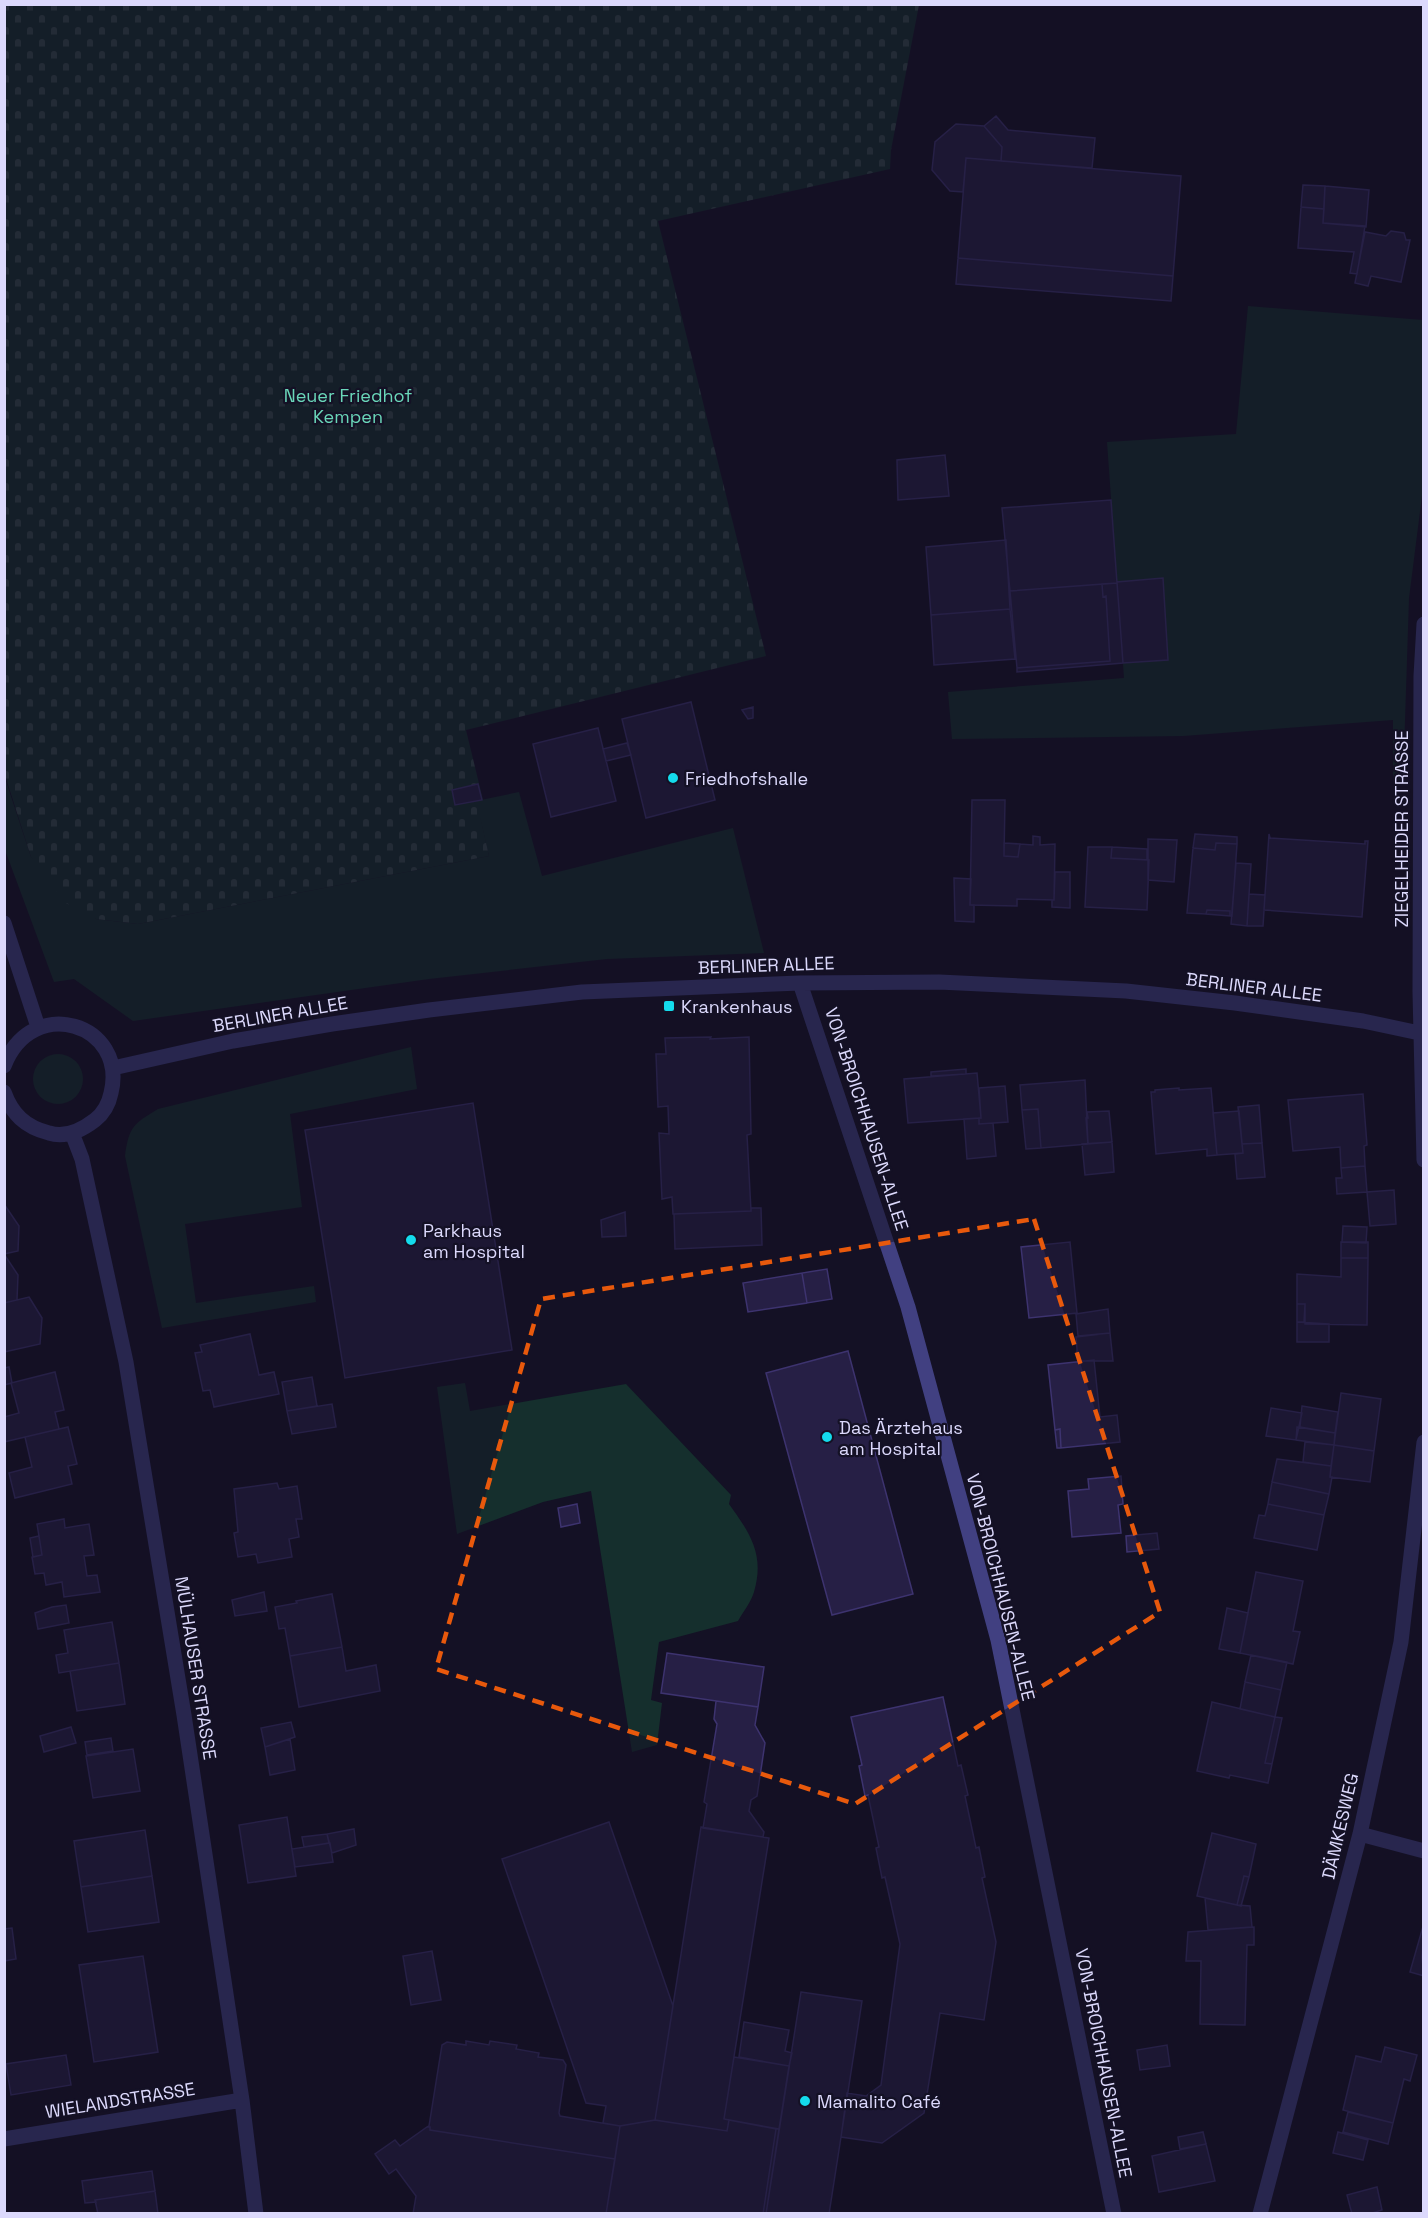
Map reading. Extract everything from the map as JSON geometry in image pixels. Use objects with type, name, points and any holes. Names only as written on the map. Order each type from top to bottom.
[{"type":"street","name":"ZIEGELHEIDER STRASSE","points":[[1422,1034],[1420,687],[1424,624]]},
{"type":"street","points":[[4,923],[38,1027]]},
{"type":"street","name":"BERLINER ALLEE","points":[[113,1068],[233,1041],[332,1023],[429,1010],[582,992],[800,983],[939,982],[1126,991],[1363,1021],[1422,1034]]},
{"type":"street","name":"VON-BROICHHAUSEN-ALLEE","points":[[800,983],[908,1307],[998,1640],[1114,2214]]},
{"type":"street","points":[[4,1066],[10,1052],[22,1037],[38,1027],[54,1023],[70,1024],[85,1030],[103,1046],[113,1068],[113,1085],[105,1108],[88,1126],[72,1133],[54,1135],[36,1130],[21,1120],[9,1106],[4,1092]]},
{"type":"street","points":[[1422,1034],[1424,1160]]},
{"type":"street","name":"MÜLHAUSER STRASSE","points":[[72,1133],[82,1159],[126,1362],[184,1715],[242,2100],[256,2214]]},
{"type":"street","name":"DÄMKESWEG","points":[[1260,2214],[1359,1834],[1401,1642],[1424,1442]]},
{"type":"street","points":[[1359,1834],[1424,1851]]},
{"type":"street","name":"WIELANDSTRASSE","points":[[4,2139],[242,2100]]},
{"type":"highlighted area","points":[[1034,1219],[1160,1612],[855,1804],[436,1669],[541,1299]]},
{"type":"green space","name":"Neuer Friedhof Kempen","points":[[4,5],[919,5],[891,150],[890,169],[658,221],[766,656],[466,730],[483,800],[477,802],[489,856],[138,924],[96,919],[64,902],[31,857],[5,775]]},
{"type":"green space","points":[[1248,306],[1423,320],[1424,480],[1409,598],[1403,782],[1393,782],[1393,720],[1183,736],[952,739],[948,692],[1124,678],[1107,442],[1236,434]]},
{"type":"green space","points":[[4,775],[31,857],[96,919],[138,924],[489,856],[476,801],[519,792],[542,876],[733,828],[764,953],[607,959],[429,979],[133,1021],[74,979],[54,982],[5,850]]},
{"type":"green space","points":[[411,1047],[417,1089],[290,1114],[302,1207],[185,1224],[196,1303],[314,1286],[316,1302],[162,1328],[125,1156],[128,1139],[134,1127],[158,1109]]},
{"type":"green space","points":[[53,1054],[63,1054],[76,1061],[83,1074],[83,1084],[76,1097],[63,1104],[53,1104],[44,1100],[37,1093],[33,1084],[33,1074],[37,1065],[44,1058]]},
{"type":"green space","points":[[465,1383],[470,1411],[626,1384],[731,1495],[729,1504],[754,1545],[758,1567],[754,1592],[738,1621],[659,1642],[651,1700],[662,1703],[657,1745],[632,1752],[591,1491],[543,1502],[457,1534],[437,1387]]},
{"type":"building","points":[[996,116],[1008,130],[1095,138],[1092,168],[1001,161],[1002,147],[984,126]]},
{"type":"building","points":[[956,124],[984,126],[1002,147],[1001,161],[966,158],[963,192],[950,191],[932,170],[935,142]]},
{"type":"building","points":[[966,158],[1181,176],[1173,276],[958,258]]},
{"type":"building","points":[[1303,185],[1325,186],[1324,209],[1301,207]]},
{"type":"building","points":[[1325,186],[1369,190],[1366,227],[1323,223]]},
{"type":"building","points":[[1301,207],[1324,209],[1323,223],[1365,226],[1357,274],[1350,273],[1354,252],[1298,248]]},
{"type":"building","points":[[1391,231],[1404,233],[1406,240],[1410,240],[1401,282],[1371,276],[1368,286],[1355,283],[1365,232],[1386,236]]},
{"type":"building","points":[[958,258],[1173,276],[1171,301],[956,284]]},
{"type":"building","points":[[945,455],[949,496],[898,500],[897,460]]},
{"type":"building","points":[[1111,500],[1117,583],[1010,591],[1002,508]]},
{"type":"building","points":[[1006,540],[1010,609],[931,615],[926,547]]},
{"type":"building","points":[[1163,578],[1168,660],[1123,663],[1117,582]]},
{"type":"building","points":[[1117,583],[1123,663],[1017,672],[1017,668],[1110,661],[1106,596],[1103,597],[1102,584]]},
{"type":"building","points":[[1102,584],[1103,597],[1106,596],[1110,661],[1017,668],[1010,591]]},
{"type":"building","points":[[1010,609],[1015,659],[934,665],[931,615]]},
{"type":"building","name":"Friedhofshalle","points":[[691,702],[715,800],[646,818],[622,719]]},
{"type":"building","points":[[753,707],[753,718],[748,719],[742,710]]},
{"type":"building","points":[[598,728],[616,801],[551,817],[533,744]]},
{"type":"building","points":[[627,743],[631,755],[606,761],[603,749]]},
{"type":"building","points":[[478,784],[482,800],[455,805],[452,790]]},
{"type":"building","points":[[972,800],[1005,800],[1004,856],[1018,857],[1020,844],[1033,845],[1033,836],[1040,837],[1040,845],[1055,844],[1054,900],[1017,899],[1017,906],[970,905]]},
{"type":"building","points":[[1195,834],[1237,837],[1237,844],[1216,843],[1215,850],[1193,848]]},
{"type":"building","points":[[1269,834],[1270,838],[1365,844],[1365,841],[1368,841],[1362,917],[1264,910]]},
{"type":"building","points":[[1148,839],[1177,840],[1174,882],[1148,880]]},
{"type":"building","points":[[1004,843],[1020,844],[1018,857],[1004,856]]},
{"type":"building","points":[[1216,843],[1237,844],[1232,916],[1230,916],[1230,911],[1207,910],[1206,914],[1187,913],[1193,848],[1215,850]]},
{"type":"building","points":[[1088,847],[1112,847],[1111,858],[1149,860],[1147,910],[1085,907]]},
{"type":"building","points":[[1112,847],[1147,849],[1147,860],[1111,858]]},
{"type":"building","points":[[1236,863],[1251,864],[1247,926],[1231,924]]},
{"type":"building","points":[[1055,872],[1070,872],[1070,908],[1052,907]]},
{"type":"building","points":[[954,878],[971,879],[970,905],[974,905],[974,922],[955,921]]},
{"type":"building","points":[[1249,894],[1265,895],[1263,926],[1247,926]]},
{"type":"building","points":[[1207,910],[1230,911],[1230,916],[1206,914]]},
{"type":"building","points":[[711,1037],[710,1039],[749,1037],[751,1134],[747,1135],[751,1211],[673,1214],[672,1197],[662,1199],[659,1133],[669,1134],[668,1106],[658,1107],[656,1054],[666,1054],[665,1038]]},
{"type":"building","points":[[966,1069],[966,1074],[931,1076],[931,1072]]},
{"type":"building","points":[[977,1073],[981,1118],[908,1123],[904,1079]]},
{"type":"building","points":[[1085,1080],[1088,1144],[1041,1148],[1038,1109],[1022,1110],[1020,1085]]},
{"type":"building","points":[[1005,1086],[1008,1122],[979,1124],[979,1118],[981,1118],[979,1088]]},
{"type":"building","points":[[1179,1088],[1179,1090],[1211,1088],[1217,1155],[1207,1156],[1207,1149],[1156,1154],[1151,1092]]},
{"type":"building","points":[[1363,1094],[1367,1145],[1364,1146],[1365,1166],[1341,1168],[1340,1147],[1293,1151],[1288,1100]]},
{"type":"building","points":[[473,1103],[512,1350],[345,1378],[305,1130]]},
{"type":"building","points":[[1259,1105],[1262,1143],[1242,1144],[1238,1107]]},
{"type":"building","points":[[1038,1109],[1041,1148],[1026,1149],[1022,1110]]},
{"type":"building","points":[[1109,1111],[1112,1142],[1088,1144],[1087,1112]]},
{"type":"building","points":[[1239,1111],[1243,1153],[1217,1155],[1213,1113]]},
{"type":"building","points":[[979,1118],[979,1124],[993,1123],[996,1156],[967,1159],[964,1119]]},
{"type":"building","points":[[1112,1142],[1114,1172],[1085,1175],[1082,1144]]},
{"type":"building","points":[[1262,1143],[1265,1177],[1237,1179],[1235,1154],[1243,1153],[1242,1144]]},
{"type":"building","points":[[1365,1166],[1367,1192],[1337,1194],[1336,1178],[1342,1178],[1341,1168]]},
{"type":"building","points":[[1394,1190],[1396,1224],[1370,1226],[1367,1192]]},
{"type":"building","points":[[4,1204],[19,1226],[18,1251],[4,1254]]},
{"type":"building","points":[[751,1208],[761,1208],[762,1245],[675,1249],[674,1214],[751,1211]]},
{"type":"building","points":[[625,1212],[626,1236],[602,1237],[601,1220]]},
{"type":"building","points":[[1343,1226],[1367,1227],[1366,1243],[1342,1242]]},
{"type":"building","points":[[1070,1242],[1077,1313],[1029,1318],[1021,1247]]},
{"type":"building","points":[[1341,1242],[1368,1242],[1368,1258],[1341,1258]]},
{"type":"building","points":[[4,1254],[18,1275],[17,1300],[4,1303]]},
{"type":"building","points":[[1341,1258],[1368,1258],[1367,1325],[1305,1324],[1305,1304],[1297,1304],[1297,1274],[1341,1277]]},
{"type":"building","points":[[827,1269],[832,1299],[807,1303],[802,1273]]},
{"type":"building","points":[[802,1273],[807,1303],[748,1312],[743,1283]]},
{"type":"building","points":[[29,1297],[42,1318],[40,1344],[4,1352],[4,1303]]},
{"type":"building","points":[[1297,1304],[1305,1304],[1304,1322],[1297,1322]]},
{"type":"building","points":[[1108,1309],[1110,1333],[1078,1336],[1076,1314]]},
{"type":"building","points":[[1297,1322],[1329,1324],[1329,1342],[1297,1342]]},
{"type":"building","points":[[1110,1333],[1113,1361],[1078,1361],[1076,1337]]},
{"type":"building","points":[[250,1334],[259,1375],[274,1372],[279,1394],[214,1407],[210,1390],[203,1391],[195,1353],[202,1352],[200,1345]]},
{"type":"building","name":"Das Ärztehaus am Hospital","points":[[848,1351],[913,1594],[832,1615],[766,1373]]},
{"type":"building","points":[[1094,1360],[1100,1417],[1117,1415],[1120,1442],[1061,1448],[1060,1429],[1055,1430],[1048,1365]]},
{"type":"building","points":[[9,1367],[12,1383],[4,1385],[4,1368]]},
{"type":"building","points":[[55,1372],[64,1410],[55,1412],[59,1429],[4,1442],[4,1417],[19,1413],[11,1383]]},
{"type":"building","points":[[312,1377],[317,1406],[287,1411],[282,1382]]},
{"type":"building","points":[[1341,1393],[1381,1399],[1374,1451],[1334,1445]]},
{"type":"building","points":[[332,1404],[336,1427],[292,1434],[287,1411]]},
{"type":"building","points":[[1302,1406],[1338,1412],[1335,1433],[1300,1427]]},
{"type":"building","points":[[1271,1408],[1302,1413],[1296,1440],[1266,1436]]},
{"type":"building","points":[[68,1427],[77,1464],[68,1466],[72,1484],[15,1498],[9,1473],[32,1467],[25,1437]]},
{"type":"building","points":[[1297,1427],[1335,1433],[1334,1445],[1296,1440]]},
{"type":"building","points":[[1060,1429],[1061,1448],[1057,1448],[1055,1430]]},
{"type":"building","points":[[1305,1442],[1334,1445],[1331,1466],[1303,1462]]},
{"type":"building","points":[[1334,1445],[1374,1451],[1370,1482],[1330,1477]]},
{"type":"building","points":[[1277,1459],[1331,1466],[1329,1494],[1272,1482]]},
{"type":"building","points":[[1121,1476],[1123,1504],[1118,1505],[1121,1533],[1072,1537],[1068,1491],[1089,1489],[1088,1479]]},
{"type":"building","points":[[1272,1482],[1329,1494],[1324,1515],[1268,1504]]},
{"type":"building","points":[[277,1483],[279,1489],[297,1486],[302,1519],[296,1519],[299,1537],[289,1539],[292,1557],[258,1563],[256,1554],[238,1557],[234,1533],[238,1532],[234,1489]]},
{"type":"building","points":[[577,1504],[580,1523],[561,1527],[558,1508]]},
{"type":"building","points":[[1268,1504],[1324,1515],[1317,1550],[1254,1538],[1259,1515],[1265,1516]]},
{"type":"building","points":[[64,1519],[65,1528],[89,1524],[94,1555],[84,1556],[87,1576],[97,1575],[100,1592],[64,1597],[62,1582],[46,1585],[44,1573],[35,1574],[32,1557],[42,1555],[37,1524]]},
{"type":"building","points":[[1157,1533],[1159,1549],[1127,1552],[1126,1536]]},
{"type":"building","points":[[39,1536],[42,1555],[33,1557],[30,1538]]},
{"type":"building","points":[[1256,1572],[1303,1581],[1293,1631],[1300,1632],[1293,1664],[1240,1653]]},
{"type":"building","points":[[264,1592],[267,1611],[235,1616],[232,1600]]},
{"type":"building","points":[[332,1594],[342,1647],[290,1656],[285,1628],[279,1629],[275,1607]]},
{"type":"building","points":[[66,1605],[69,1623],[38,1629],[35,1613]]},
{"type":"building","points":[[1227,1608],[1248,1613],[1240,1653],[1219,1649]]},
{"type":"building","points":[[112,1622],[119,1663],[59,1673],[56,1655],[68,1653],[64,1630]]},
{"type":"building","points":[[342,1647],[346,1671],[376,1665],[380,1691],[299,1707],[290,1656]]},
{"type":"building","points":[[667,1653],[764,1667],[758,1707],[661,1693]]},
{"type":"building","points":[[1251,1655],[1287,1662],[1281,1690],[1245,1682]]},
{"type":"building","points":[[119,1663],[125,1704],[77,1711],[70,1671]]},
{"type":"building","points":[[1245,1682],[1281,1690],[1275,1717],[1240,1709]]},
{"type":"building","points":[[943,1697],[958,1766],[961,1765],[968,1795],[965,1796],[976,1848],[979,1847],[985,1877],[982,1878],[996,1942],[984,2020],[940,2013],[924,2113],[882,2143],[841,2137],[847,2093],[866,2096],[881,2085],[900,1944],[885,1877],[882,1878],[876,1848],[879,1847],[868,1795],[865,1796],[859,1766],[862,1765],[851,1717]]},
{"type":"building","points":[[716,1701],[758,1707],[755,1725],[765,1743],[757,1796],[751,1800],[749,1811],[764,1832],[763,1837],[703,1828],[707,1804],[704,1802],[717,1724],[714,1719]]},
{"type":"building","points":[[1212,1702],[1275,1717],[1265,1763],[1272,1764],[1268,1783],[1197,1771]]},
{"type":"building","points":[[1275,1717],[1282,1718],[1272,1764],[1265,1763]]},
{"type":"building","points":[[291,1722],[295,1737],[265,1747],[261,1728]]},
{"type":"building","points":[[71,1727],[76,1743],[44,1752],[40,1736]]},
{"type":"building","points":[[111,1738],[113,1751],[87,1755],[85,1742]]},
{"type":"building","points":[[290,1739],[295,1770],[270,1775],[265,1747]]},
{"type":"building","points":[[133,1749],[140,1791],[93,1798],[86,1756]]},
{"type":"building","points":[[287,1817],[296,1876],[248,1883],[239,1825]]},
{"type":"building","points":[[609,1822],[673,2006],[655,2120],[620,2126],[603,2123],[606,2106],[586,2103],[502,1859]]},
{"type":"building","points":[[701,1827],[769,1838],[724,2119],[729,2120],[727,2131],[655,2120]]},
{"type":"building","points":[[354,1829],[356,1845],[332,1853],[327,1834]]},
{"type":"building","points":[[145,1830],[152,1876],[81,1887],[74,1841]]},
{"type":"building","points":[[1212,1833],[1256,1844],[1249,1877],[1244,1876],[1237,1905],[1197,1896]]},
{"type":"building","points":[[327,1834],[329,1843],[304,1847],[302,1837]]},
{"type":"building","points":[[330,1843],[333,1862],[295,1867],[292,1849]]},
{"type":"building","points":[[152,1876],[159,1922],[88,1932],[81,1887]]},
{"type":"building","points":[[1244,1876],[1249,1877],[1241,1906],[1237,1905]]},
{"type":"building","points":[[1205,1898],[1250,1906],[1252,1927],[1208,1930]]},
{"type":"building","points":[[1424,1923],[1422,1958],[1424,1976],[1410,1972]]},
{"type":"building","points":[[1254,1927],[1254,1945],[1247,1945],[1245,2025],[1200,2024],[1201,1961],[1186,1961],[1188,1932]]},
{"type":"building","points":[[12,1928],[16,1959],[4,1961],[4,1929]]},
{"type":"building","points":[[432,1951],[441,2000],[411,2005],[403,1956]]},
{"type":"building","points":[[143,1956],[158,2052],[94,2062],[79,1965]]},
{"type":"building","points":[[801,1992],[862,2001],[829,2214],[766,2214]]},
{"type":"building","points":[[744,2022],[789,2030],[785,2051],[792,2053],[789,2066],[739,2057]]},
{"type":"building","points":[[466,2041],[489,2045],[490,2041],[517,2045],[516,2049],[539,2053],[538,2057],[563,2060],[566,2065],[560,2116],[620,2126],[615,2159],[430,2130],[430,2127],[427,2127],[442,2045],[447,2042],[466,2045]]},
{"type":"building","points":[[1167,2045],[1170,2066],[1140,2070],[1137,2050]]},
{"type":"building","points":[[1385,2047],[1417,2055],[1410,2081],[1404,2079],[1393,2123],[1343,2110],[1356,2056],[1381,2062]]},
{"type":"building","points":[[66,2055],[71,2085],[11,2095],[6,2064]]},
{"type":"building","points":[[734,2057],[789,2066],[779,2129],[724,2119]]},
{"type":"building","points":[[1348,2112],[1393,2123],[1388,2144],[1343,2132]]},
{"type":"building","points":[[655,2120],[727,2131],[729,2120],[776,2129],[763,2214],[606,2214],[620,2126]]},
{"type":"building","points":[[430,2127],[430,2130],[615,2159],[606,2214],[413,2214],[416,2196],[396,2169],[389,2174],[375,2154],[395,2140],[400,2146]]},
{"type":"building","points":[[776,2129],[779,2129],[766,2214],[763,2214]]},
{"type":"building","points":[[1203,2132],[1206,2144],[1180,2149],[1178,2137]]},
{"type":"building","points":[[1338,2132],[1368,2140],[1363,2160],[1333,2153]]},
{"type":"building","points":[[1206,2144],[1215,2181],[1159,2192],[1152,2156]]},
{"type":"building","points":[[152,2171],[155,2191],[85,2203],[82,2181]]},
{"type":"building","points":[[1377,2187],[1382,2210],[1369,2214],[1352,2214],[1347,2195]]},
{"type":"building","points":[[155,2191],[158,2214],[98,2214],[95,2200]]},
{"type":"place","name":"Friedhofshalle","points":[[673,778]]},
{"type":"place","name":"Krankenhaus","points":[[669,1006]]},
{"type":"place","name":"Parkhaus am Hospital","points":[[411,1240]]},
{"type":"place","name":"Das Ärztehaus am Hospital","points":[[827,1437]]},
{"type":"place","name":"Mamalito Café","points":[[805,2101]]}]
